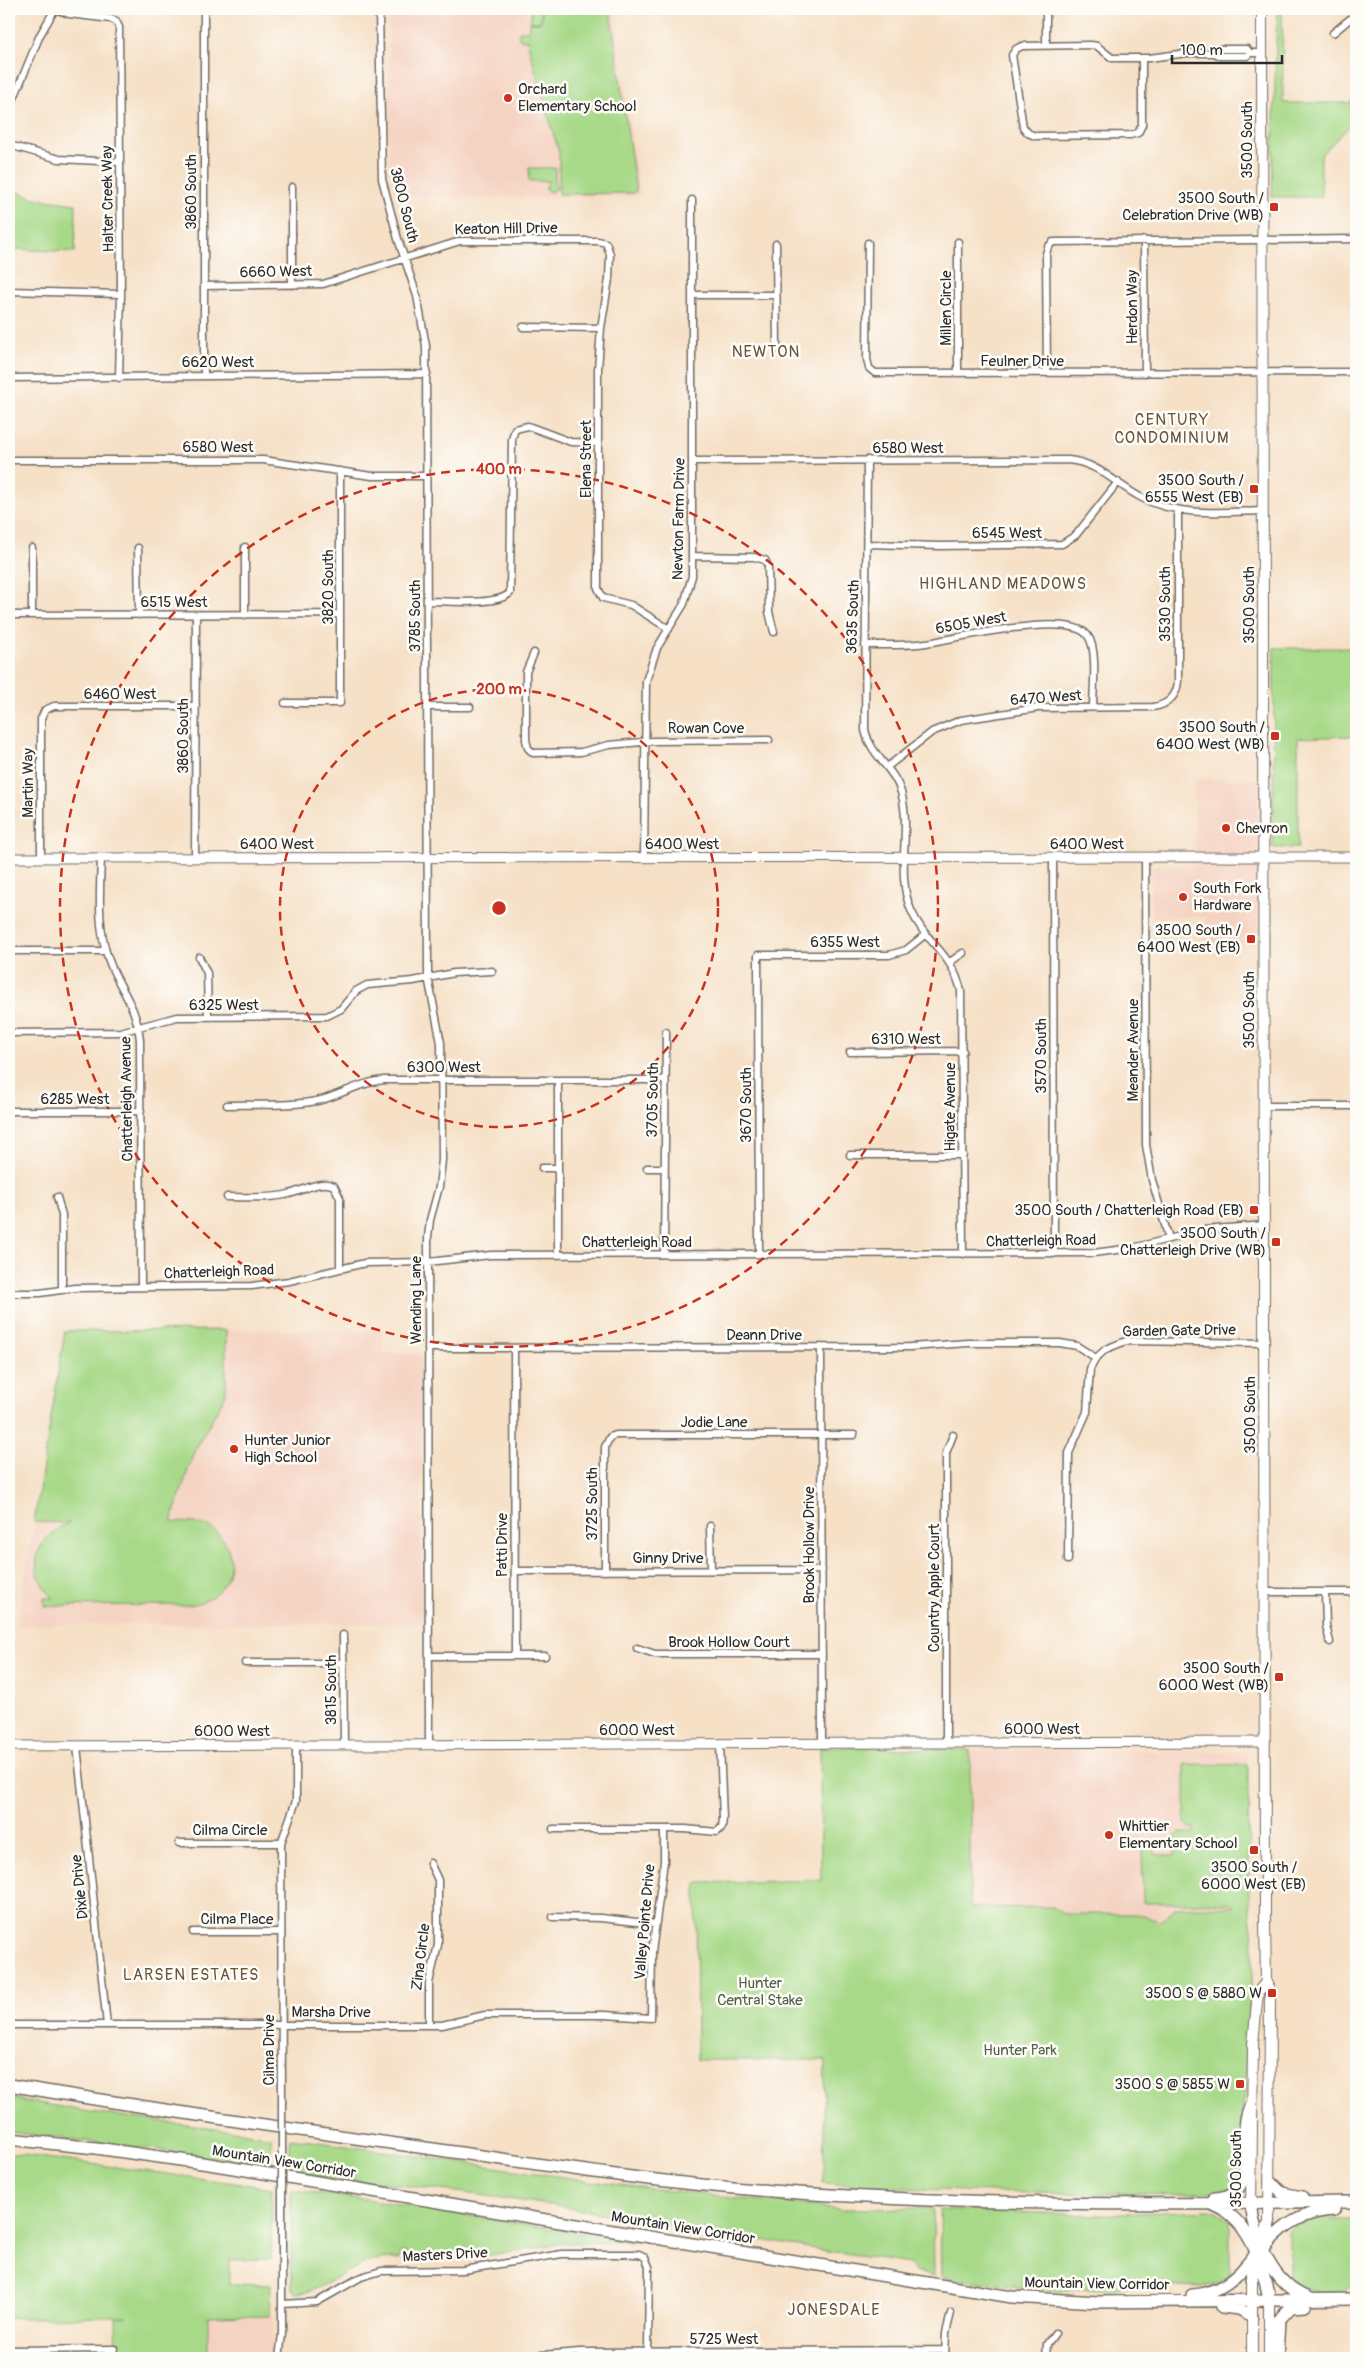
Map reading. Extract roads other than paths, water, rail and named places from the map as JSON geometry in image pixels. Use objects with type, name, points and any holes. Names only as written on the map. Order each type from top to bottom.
[{"type":"highway","points":[[9,2085],[173,2112],[655,2179],[769,2191],[907,2200],[1095,2205],[1356,2202]]},
{"type":"highway","points":[[1095,2205],[1153,2199],[1219,2198],[1234,2193],[1244,2180],[1244,2126],[1252,2106]]},
{"type":"highway","name":"Mountain View Corridor","points":[[9,2138],[153,2156],[961,2290],[1068,2301],[1098,2302],[1356,2299]]},
{"type":"highway","points":[[1270,2182],[1277,2190],[1292,2196],[1356,2196]]},
{"type":"highway","points":[[1252,2203],[1269,2300]]},
{"type":"highway","points":[[1208,2204],[1232,2217],[1288,2286],[1313,2299]]},
{"type":"highway","points":[[1098,2302],[1120,2296],[1193,2295],[1210,2292],[1231,2280],[1286,2225],[1307,2214],[1321,2210],[1356,2210]]},
{"type":"highway","points":[[1252,2280],[1270,2224]]},
{"type":"highway","points":[[1068,2301],[1102,2308],[1228,2307],[1239,2309],[1252,2316]]},
{"type":"highway","points":[[1277,2358],[1277,2325],[1281,2316],[1289,2309],[1297,2306],[1356,2305]]},
{"type":"main road","name":"3500 South","points":[[1262,9],[1266,1982],[1270,1991],[1270,2224]]},
{"type":"main road","name":"3500 South","points":[[1252,2203],[1253,2044],[1258,1992],[1266,1982]]},
{"type":"main road","points":[[1252,2280],[1252,2358]]},
{"type":"main road","points":[[1269,2300],[1269,2358]]},
{"type":"street","points":[[9,110],[40,35],[55,9]]},
{"type":"street","name":"Halter Creek Way","points":[[55,9],[65,14],[108,18],[116,21],[120,30],[121,294],[119,378]]},
{"type":"street","name":"3860 South","points":[[204,9],[204,374]]},
{"type":"street","name":"3800 South","points":[[379,9],[382,179],[424,324],[427,374]]},
{"type":"street","points":[[1046,9],[1046,45]]},
{"type":"street","points":[[1333,33],[1356,14]]},
{"type":"street","points":[[1142,58],[1142,125],[1138,132],[1130,135],[1035,136],[1026,132],[1023,127],[1013,64],[1012,55],[1016,49],[1030,45],[1090,45],[1097,46],[1112,58],[1214,53],[1220,56],[1247,56],[1250,53],[1262,53]]},
{"type":"street","points":[[9,145],[59,159],[119,162]]},
{"type":"street","points":[[292,187],[292,285]]},
{"type":"street","name":"Newton Farm Drive","points":[[644,858],[644,698],[648,672],[657,648],[687,597],[692,576],[692,200]]},
{"type":"street","points":[[1047,373],[1046,254],[1048,247],[1053,242],[1060,240],[1356,239]]},
{"type":"street","name":"Keaton Hill Drive","points":[[405,257],[448,243],[466,240],[598,240],[608,246]]},
{"type":"street","name":"Herdon Way","points":[[1144,240],[1145,373]]},
{"type":"street","name":"Millen Circle","points":[[958,242],[958,373]]},
{"type":"street","name":"Feulner Drive","points":[[868,243],[867,359],[871,370],[880,374],[1356,372]]},
{"type":"street","points":[[776,244],[777,349]]},
{"type":"street","name":"Elena Street","points":[[608,246],[609,279],[598,357],[600,594],[606,599],[631,605],[669,629]]},
{"type":"street","name":"6660 West","points":[[204,286],[323,284],[405,257]]},
{"type":"street","points":[[9,291],[121,294]]},
{"type":"street","points":[[692,295],[776,295]]},
{"type":"street","points":[[523,327],[601,328]]},
{"type":"street","name":"6620 West","points":[[9,378],[119,378],[204,374],[427,374]]},
{"type":"street","name":"3785 South","points":[[427,374],[427,858]]},
{"type":"street","points":[[427,601],[489,600],[504,597],[510,593],[513,432],[518,427],[528,426],[571,442],[598,443]]},
{"type":"street","name":"6580 West","points":[[9,460],[263,460],[372,476],[426,476]]},
{"type":"street","name":"3635 South","points":[[867,460],[866,735],[872,748],[899,785],[903,801],[904,858]]},
{"type":"street","name":"6580 West","points":[[692,461],[1068,460],[1093,466],[1140,498],[1178,510],[1263,511]]},
{"type":"street","name":"3820 South","points":[[286,703],[340,703],[340,471]]},
{"type":"street","name":"6545 West","points":[[867,544],[941,546],[1062,544],[1076,536],[1118,482]]},
{"type":"street","name":"3530 South","points":[[1173,697],[1178,681],[1178,510]]},
{"type":"street","points":[[245,547],[245,615]]},
{"type":"street","points":[[32,548],[32,615]]},
{"type":"street","points":[[138,548],[139,615]]},
{"type":"street","points":[[693,556],[754,556],[765,560],[768,566],[769,612],[774,632]]},
{"type":"street","name":"6515 West","points":[[9,615],[340,614]]},
{"type":"street","name":"3860 South","points":[[195,858],[196,615]]},
{"type":"street","name":"6505 West","points":[[865,645],[925,644],[1030,626],[1070,626],[1081,629],[1090,638],[1092,647],[1093,707]]},
{"type":"street","name":"Rowan Cove","points":[[534,653],[526,672],[526,740],[530,751],[540,754],[578,753],[609,745],[644,742],[769,740]]},
{"type":"street","name":"6470 West","points":[[886,767],[923,739],[944,726],[965,720],[1031,708],[1158,706],[1173,697]]},
{"type":"street","name":"6460 West","points":[[45,710],[54,706],[196,706]]},
{"type":"street","points":[[428,707],[470,707]]},
{"type":"street","name":"Martin Way","points":[[41,858],[41,720],[45,710]]},
{"type":"street","name":"6400 West","points":[[9,858],[1356,857]]},
{"type":"street","name":"Chatterleigh Avenue","points":[[101,858],[101,931],[114,972],[131,1002],[139,1027],[141,1287]]},
{"type":"street","name":"Wending Lane","points":[[427,858],[428,977],[440,1035],[442,1080],[442,1169],[430,1220],[428,1262],[429,1744]]},
{"type":"street","name":"Higate Avenue","points":[[904,858],[904,881],[908,904],[917,923],[950,962],[956,972],[962,998],[963,1254]]},
{"type":"street","name":"3570 South","points":[[1053,858],[1054,1254]]},
{"type":"street","name":"Meander Avenue","points":[[1145,858],[1146,1145],[1152,1180],[1169,1239]]},
{"type":"street","name":"6355 West","points":[[758,955],[889,955],[906,950],[926,934]]},
{"type":"street","points":[[9,951],[106,951]]},
{"type":"street","points":[[950,962],[963,953]]},
{"type":"street","name":"3670 South","points":[[758,955],[759,1254]]},
{"type":"street","points":[[199,956],[207,973],[208,1017]]},
{"type":"street","name":"6325 West","points":[[9,1033],[116,1033],[172,1018],[327,1016],[341,1010],[356,991],[367,984],[413,981],[454,972],[492,971]]},
{"type":"street","name":"3705 South","points":[[664,1254],[666,1032]]},
{"type":"street","name":"6310 West","points":[[850,1052],[962,1052]]},
{"type":"street","name":"6300 West","points":[[227,1105],[304,1103],[333,1096],[369,1082],[442,1080],[665,1080]]},
{"type":"street","points":[[558,1080],[558,1255]]},
{"type":"street","points":[[1265,1106],[1356,1106]]},
{"type":"street","name":"6285 West","points":[[9,1111],[141,1111]]},
{"type":"street","points":[[850,1155],[963,1155]]},
{"type":"street","points":[[542,1168],[558,1168]]},
{"type":"street","points":[[647,1168],[664,1168]]},
{"type":"street","points":[[227,1197],[273,1197],[290,1194],[319,1184],[334,1186],[340,1198],[340,1267]]},
{"type":"street","points":[[57,1197],[62,1215],[62,1289]]},
{"type":"street","name":"Chatterleigh Road","points":[[9,1293],[40,1293],[62,1289],[262,1285],[302,1278],[340,1267],[372,1263],[428,1262],[483,1255],[1054,1254],[1122,1250],[1204,1230],[1265,1225]]},
{"type":"street","name":"Garden Gate Drive","points":[[1096,1358],[1111,1346],[1126,1342],[1265,1342]]},
{"type":"street","name":"Deann Drive","points":[[428,1348],[821,1347],[1060,1343],[1077,1346],[1096,1358]]},
{"type":"street","name":"Brook Hollow Drive","points":[[821,1347],[822,1743]]},
{"type":"street","name":"Patti Drive","points":[[514,1348],[515,1656]]},
{"type":"street","points":[[1068,1560],[1069,1453],[1087,1412],[1089,1374],[1096,1358]]},
{"type":"street","points":[[9,1387],[10,1377]]},
{"type":"street","name":"Jodie Lane","points":[[608,1438],[616,1435],[854,1435]]},
{"type":"street","name":"Country Apple Court","points":[[946,1743],[946,1453],[953,1435]]},
{"type":"street","name":"3725 South","points":[[605,1571],[605,1447],[608,1438]]},
{"type":"street","points":[[710,1526],[711,1570]]},
{"type":"street","name":"Ginny Drive","points":[[515,1571],[822,1570]]},
{"type":"street","points":[[1265,1592],[1356,1592]]},
{"type":"street","points":[[1325,1592],[1325,1622],[1330,1642]]},
{"type":"street","name":"3815 South","points":[[344,1635],[344,1745]]},
{"type":"street","name":"Brook Hollow Court","points":[[637,1648],[655,1654],[822,1654]]},
{"type":"street","points":[[429,1656],[546,1656]]},
{"type":"street","points":[[245,1663],[344,1663]]},
{"type":"street","name":"6000 West","points":[[9,1746],[1266,1742]]},
{"type":"street","points":[[553,1829],[664,1829],[714,1832],[720,1830],[723,1794],[720,1744]]},
{"type":"street","name":"Cilma Drive","points":[[279,2358],[282,2304],[281,1842],[296,1802],[296,1745]]},
{"type":"street","name":"Dixie Drive","points":[[77,1746],[107,2025]]},
{"type":"street","name":"Valley Pointe Drive","points":[[651,2018],[654,1924],[664,1861],[664,1829]]},
{"type":"street","name":"Cilma Circle","points":[[179,1843],[281,1842]]},
{"type":"street","name":"Zina Circle","points":[[428,2025],[429,1983],[438,1945],[438,1880],[430,1863]]},
{"type":"street","points":[[553,1917],[601,1918],[654,1924]]},
{"type":"street","name":"Cilma Place","points":[[193,1932],[281,1932]]},
{"type":"street","name":"Marsha Drive","points":[[9,2025],[428,2025],[447,2024],[484,2015],[605,2015],[651,2018]]},
{"type":"street","name":"Masters Drive","points":[[282,2304],[304,2304],[324,2299],[360,2277],[381,2271],[463,2270],[562,2254],[635,2254],[645,2256],[649,2267],[648,2352]]},
{"type":"street","points":[[945,2358],[951,2313]]},
{"type":"street","points":[[1046,2358],[1047,2344],[1055,2333]]},
{"type":"street","points":[[87,2349],[88,2358]]},
{"type":"street","points":[[9,2350],[115,2349]]},
{"type":"street","points":[[33,2350],[33,2358]]},
{"type":"street","name":"5725 West","points":[[504,2358],[562,2352],[849,2354],[945,2350]]},
{"type":"place","name":"Orchard Elementary School","points":[[508,98]]},
{"type":"place","name":"3500 South / Celebration Drive (WB)","points":[[1274,207]]},
{"type":"place","name":"3500 South / 6555 West (EB)","points":[[1254,489]]},
{"type":"place","name":"3500 South / 6400 West (WB)","points":[[1275,736]]},
{"type":"place","name":"Chevron","points":[[1226,828]]},
{"type":"place","name":"South Fork Hardware","points":[[1183,897]]},
{"type":"place","name":"3500 South / 6400 West (EB)","points":[[1251,939]]},
{"type":"place","name":"3500 South / Chatterleigh Road (EB)","points":[[1254,1210]]},
{"type":"place","name":"3500 South / Chatterleigh Drive (WB)","points":[[1276,1242]]},
{"type":"place","name":"Hunter Junior High School","points":[[234,1449]]},
{"type":"place","name":"3500 South / 6000 West (WB)","points":[[1279,1677]]},
{"type":"place","name":"Whittier Elementary School","points":[[1109,1835]]},
{"type":"place","name":"3500 South / 6000 West (EB)","points":[[1254,1850]]},
{"type":"place","name":"3500 S @ 5880 W","points":[[1272,1993]]},
{"type":"place","name":"3500 S @ 5855 W","points":[[1240,2084]]},
{"type":"district","name":"NEWTON","points":[[766,352]]},
{"type":"district","name":"CENTURY CONDOMINIUM","points":[[1172,429]]},
{"type":"district","name":"HIGHLAND MEADOWS","points":[[1003,584]]},
{"type":"district","name":"LARSEN ESTATES","points":[[191,1975]]},
{"type":"district","name":"JONESDALE","points":[[834,2310]]},
{"type":"park label","name":"Hunter Central Stake","points":[[760,1992]]},
{"type":"park label","name":"Hunter Park","points":[[1020,2050]]}]
